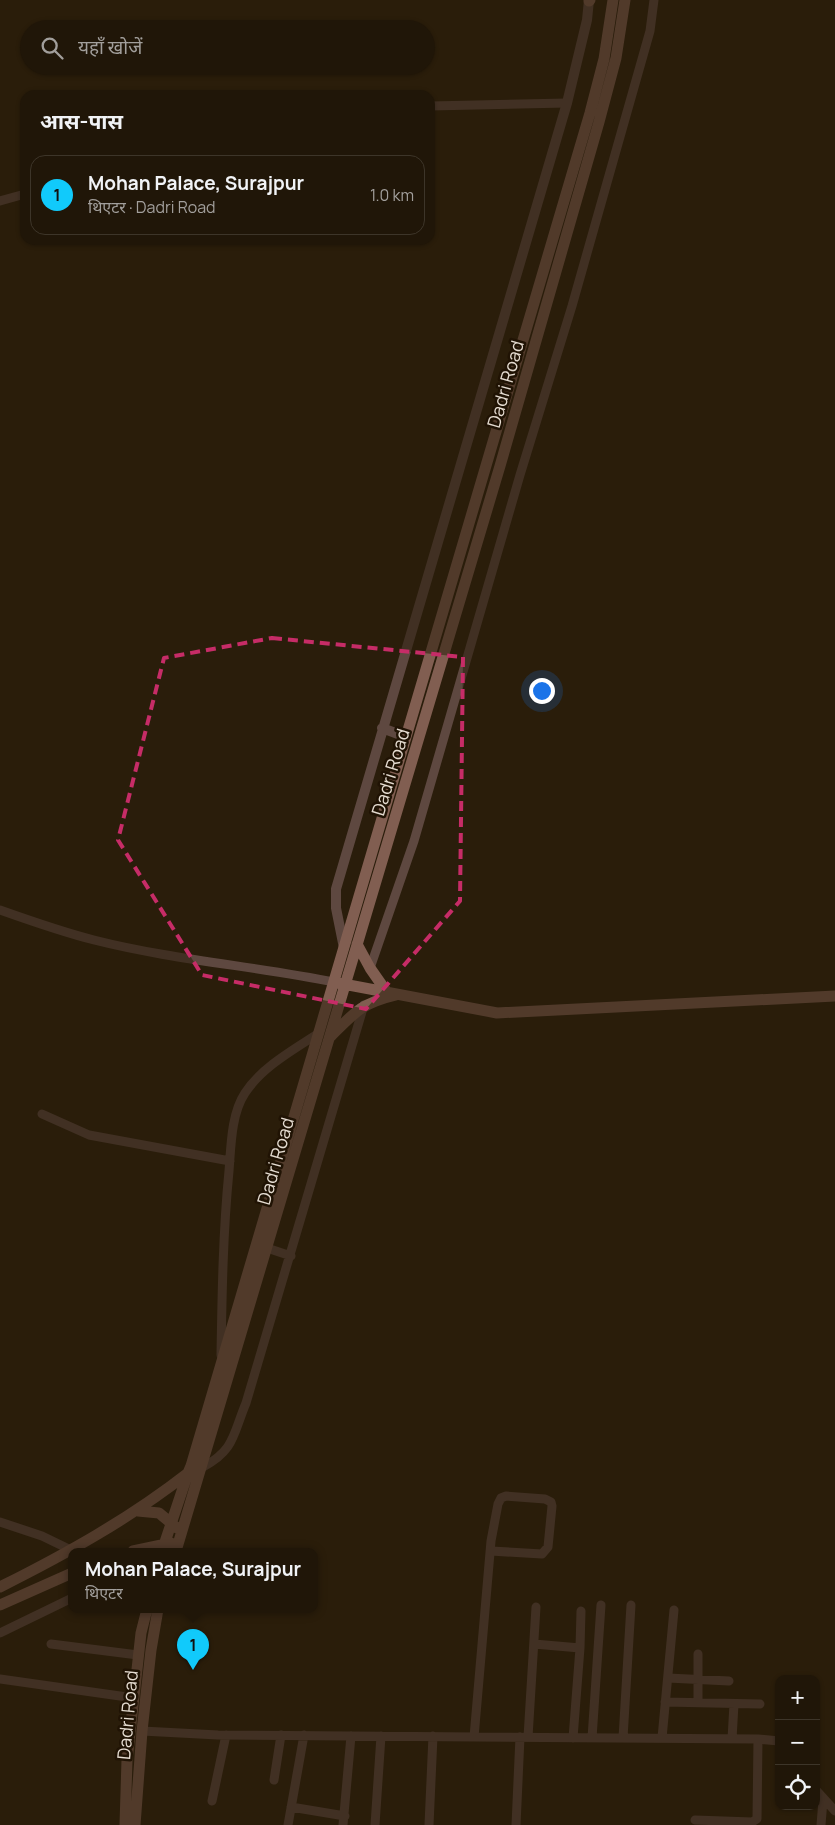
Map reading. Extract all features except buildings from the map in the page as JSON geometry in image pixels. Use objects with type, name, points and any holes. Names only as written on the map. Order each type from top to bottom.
[{"type":"main road","points":[[604,0],[613,5]]},
{"type":"main road","name":"Dadri Road","points":[[339,983],[357,944],[599,122],[616,58],[625,0]]},
{"type":"main road","name":"Dadri Road","points":[[163,1547],[173,1522],[324,1035],[339,983],[344,949],[590,113],[604,59],[613,5]]},
{"type":"main road","points":[[357,944],[370,968],[392,993]]},
{"type":"main road","points":[[339,983],[497,1013],[835,996]]},
{"type":"main road","points":[[324,1035],[364,1005],[392,993]]},
{"type":"main road","name":"Dadri Road","points":[[180,1542],[273,1250],[324,1035]]},
{"type":"main road","points":[[78,1548],[138,1511],[189,1470]]},
{"type":"main road","points":[[138,1511],[159,1513],[173,1522],[180,1542],[163,1547]]},
{"type":"main road","points":[[0,1587],[68,1553]]},
{"type":"main road","points":[[0,1606],[68,1575]]},
{"type":"main road","name":"Dadri Road","points":[[125,1825],[127,1760],[138,1655],[146,1613]]},
{"type":"main road","name":"Dadri Road","points":[[135,1825],[142,1731],[151,1650],[157,1613]]},
{"type":"street","points":[[344,949],[336,908],[336,889],[566,103],[587,20],[589,0]]},
{"type":"street","points":[[370,968],[414,841],[520,475],[572,306],[650,31],[654,0]]},
{"type":"street","points":[[435,106],[566,103]]},
{"type":"street","points":[[0,201],[20,195]]},
{"type":"street","points":[[382,728],[406,736]]},
{"type":"street","points":[[0,910],[94,940],[339,983]]},
{"type":"street","points":[[203,1467],[219,1458],[229,1446],[246,1403],[364,1005]]},
{"type":"street","points":[[221,1365],[222,1262],[230,1161],[237,1114],[244,1094],[255,1080],[287,1055],[324,1035]]},
{"type":"street","points":[[42,1114],[89,1135],[230,1161]]},
{"type":"street","points":[[273,1250],[291,1256]]},
{"type":"street","points":[[474,1737],[491,1551],[498,1504],[501,1498],[506,1496],[545,1499],[550,1502],[552,1506],[548,1547],[542,1554],[491,1551]]},
{"type":"street","points":[[0,1522],[42,1536],[68,1549]]},
{"type":"street","points":[[0,1633],[68,1600]]},
{"type":"street","points":[[592,1738],[601,1605]]},
{"type":"street","points":[[623,1738],[631,1605]]},
{"type":"street","points":[[516,1825],[536,1607]]},
{"type":"street","points":[[662,1738],[674,1610]]},
{"type":"street","points":[[573,1738],[581,1611]]},
{"type":"street","points":[[51,1644],[138,1655]]},
{"type":"street","points":[[534,1644],[580,1648]]},
{"type":"street","points":[[698,1654],[698,1702]]},
{"type":"street","points":[[668,1678],[729,1681]]},
{"type":"street","points":[[0,1679],[134,1698]]},
{"type":"street","points":[[664,1702],[760,1704]]},
{"type":"street","points":[[732,1739],[734,1704]]},
{"type":"street","points":[[142,1731],[226,1735],[775,1741]]},
{"type":"street","points":[[212,1801],[226,1735]]},
{"type":"street","points":[[274,1780],[281,1735]]},
{"type":"street","points":[[288,1825],[304,1735]]},
{"type":"street","points":[[291,1807],[344,1820],[351,1736]]},
{"type":"street","points":[[375,1825],[381,1736]]},
{"type":"street","points":[[430,1825],[433,1736]]},
{"type":"street","points":[[695,1820],[752,1822],[757,1819],[758,1739]]},
{"type":"street","points":[[820,1796],[835,1811]]},
{"type":"street","points":[[821,1825],[823,1800]]},
{"type":"highlighted area","points":[[272,638],[463,657],[460,901],[366,1009],[202,975],[118,840],[164,658]]},
{"type":"place","name":"Mohan Palace, Surajpur","points":[[193,1670]]}]
